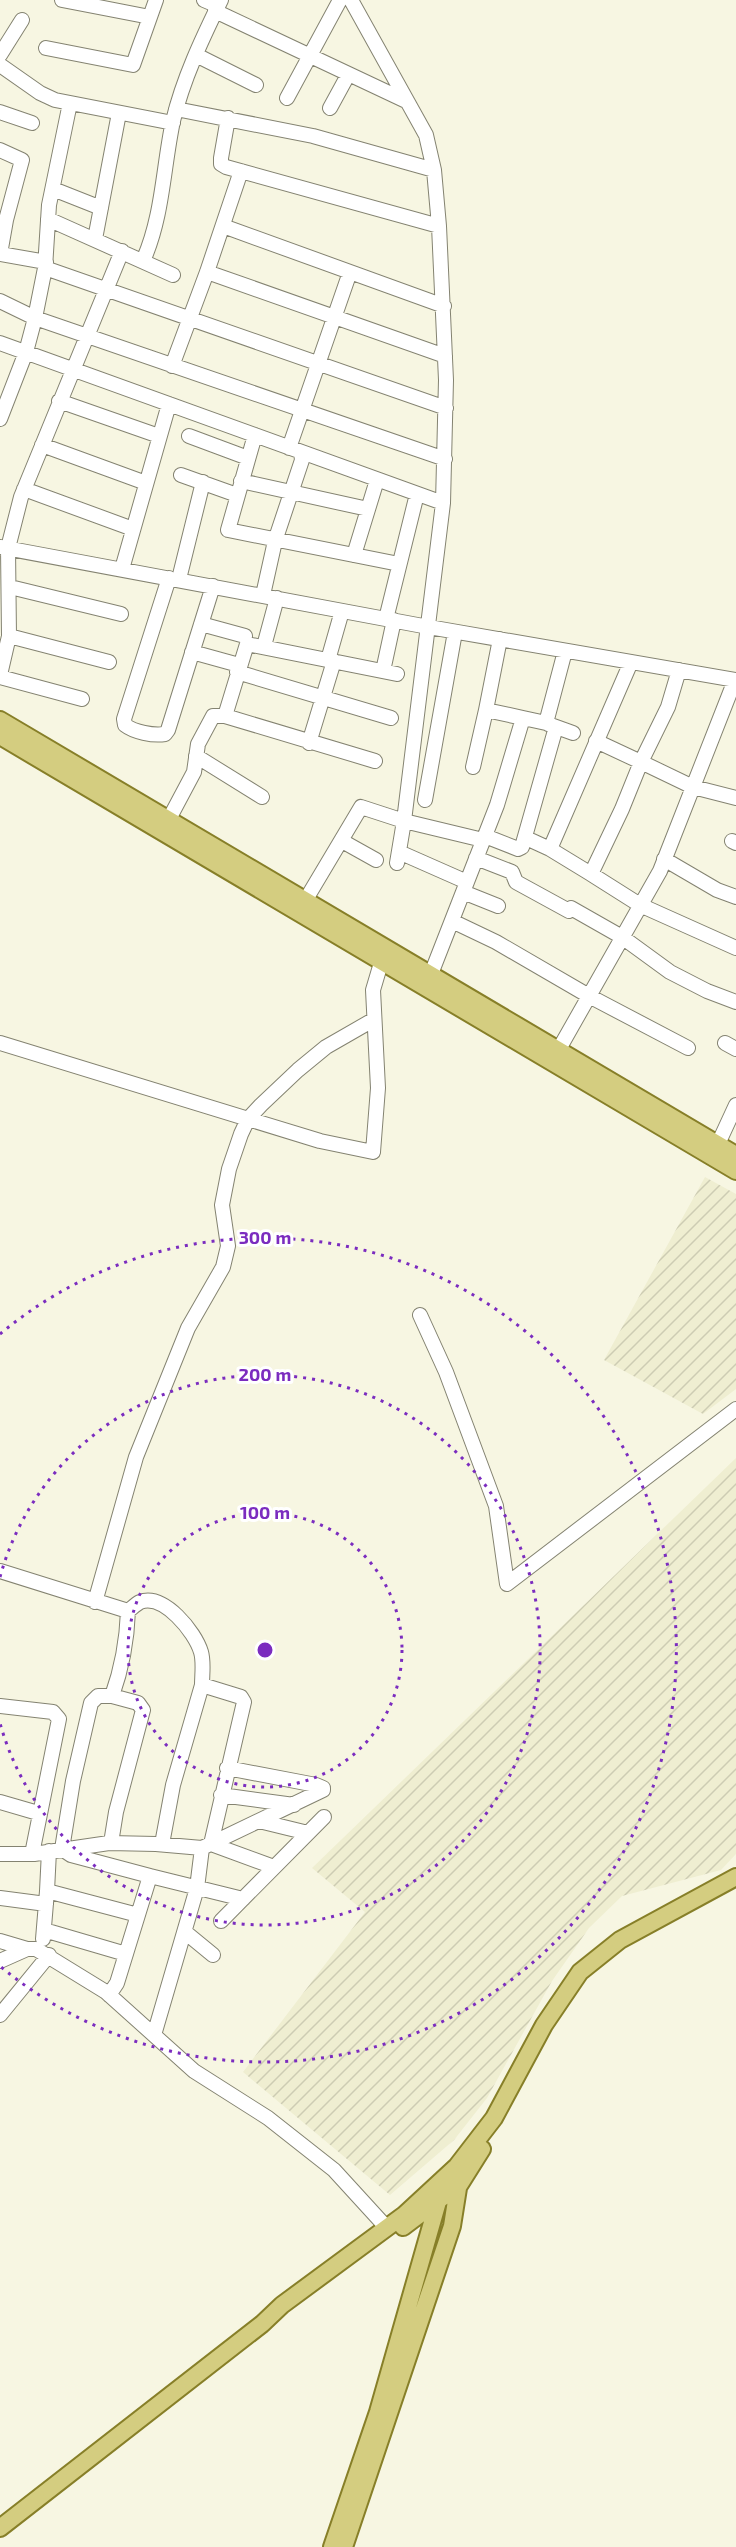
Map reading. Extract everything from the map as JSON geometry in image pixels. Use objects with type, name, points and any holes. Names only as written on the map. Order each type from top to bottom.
[{"type":"main road","points":[[0,720],[736,1155]]},
{"type":"main road","points":[[0,736],[736,1171]]},
{"type":"main road","points":[[393,2228],[457,2166],[494,2118],[544,2025],[580,1972],[621,1940],[736,1877]]},
{"type":"main road","points":[[0,2528],[262,2325],[282,2305],[393,2228],[439,2202],[460,2184],[503,2118],[565,2004],[577,1988],[600,1965],[631,1945],[736,1887]]},
{"type":"main road","points":[[332,2547],[369,2460],[452,2226],[460,2184],[457,2166]]},
{"type":"main road","points":[[344,2547],[428,2245],[439,2202],[440,2182]]},
{"type":"main road","points":[[393,2228],[414,2231],[428,2245]]},
{"type":"street","points":[[62,0],[150,17]]},
{"type":"street","points":[[46,48],[133,65],[156,0]]},
{"type":"street","points":[[204,0],[309,56],[406,101]]},
{"type":"street","points":[[287,98],[340,0]]},
{"type":"street","points":[[351,0],[426,135],[434,170],[444,306],[446,408],[442,503],[429,627],[398,857],[465,887],[498,906]]},
{"type":"street","points":[[143,261],[157,224],[176,109],[196,55],[218,6]]},
{"type":"street","points":[[0,54],[22,20]]},
{"type":"street","points":[[196,55],[256,85]]},
{"type":"street","points":[[0,65],[47,97],[173,123]]},
{"type":"street","points":[[330,108],[348,75]]},
{"type":"street","points":[[0,419],[26,352],[36,318],[46,265],[48,219],[70,103]]},
{"type":"street","points":[[176,109],[356,146],[434,170]]},
{"type":"street","points":[[0,112],[32,123]]},
{"type":"street","points":[[95,239],[119,113]]},
{"type":"street","points":[[228,118],[221,164],[439,226]]},
{"type":"street","points":[[0,150],[22,160],[3,219],[0,254],[46,265],[190,320],[446,408]]},
{"type":"street","points":[[172,366],[241,171]]},
{"type":"street","points":[[53,189],[101,208]]},
{"type":"street","points":[[48,219],[173,275]]},
{"type":"street","points":[[223,226],[444,306]]},
{"type":"street","points":[[82,699],[0,676],[9,636],[4,548],[24,489],[122,251]]},
{"type":"street","points":[[207,272],[445,356]]},
{"type":"street","points":[[263,596],[275,541],[302,460],[295,450],[302,412],[350,272]]},
{"type":"street","points":[[0,301],[36,318],[86,336],[302,412],[445,459]]},
{"type":"street","points":[[0,343],[442,503]]},
{"type":"street","points":[[59,401],[159,436]]},
{"type":"street","points":[[122,569],[169,404]]},
{"type":"street","points":[[255,435],[228,530],[399,564]]},
{"type":"street","points":[[189,436],[248,458]]},
{"type":"street","points":[[42,445],[146,483]]},
{"type":"street","points":[[181,475],[237,495]]},
{"type":"street","points":[[354,555],[377,480]]},
{"type":"street","points":[[241,481],[368,509]]},
{"type":"street","points":[[203,482],[174,578],[124,719],[129,729],[159,735],[165,734],[168,730],[213,586]]},
{"type":"street","points":[[24,489],[133,529]]},
{"type":"street","points":[[383,671],[399,564],[417,494]]},
{"type":"street","points":[[4,548],[455,632],[736,680],[664,859],[559,1050]]},
{"type":"street","points":[[6,584],[121,614]]},
{"type":"street","points":[[264,646],[277,598]]},
{"type":"street","points":[[309,743],[322,699],[342,611]]},
{"type":"street","points":[[201,624],[245,636]]},
{"type":"street","points":[[425,800],[455,632]]},
{"type":"street","points":[[9,636],[109,662]]},
{"type":"street","points":[[472,767],[500,639]]},
{"type":"street","points":[[225,716],[247,644],[397,674]]},
{"type":"street","points":[[305,901],[361,807],[404,821],[484,838],[518,849],[522,847],[526,838],[551,725],[565,651]]},
{"type":"street","points":[[192,652],[322,699],[391,718]]},
{"type":"street","points":[[550,849],[631,662]]},
{"type":"street","points":[[591,874],[668,707],[679,670]]},
{"type":"street","points":[[486,710],[551,725],[573,733]]},
{"type":"street","points":[[169,819],[194,772],[198,744],[209,720],[218,714],[375,761]]},
{"type":"street","points":[[431,974],[497,805],[523,718]]},
{"type":"street","points":[[596,741],[693,787],[736,798]]},
{"type":"street","points":[[196,756],[262,797]]},
{"type":"street","points":[[526,838],[550,849],[640,905],[736,948]]},
{"type":"street","points":[[342,841],[376,860]]},
{"type":"street","points":[[476,858],[512,872],[516,882],[622,937],[670,972],[707,991],[736,1002]]},
{"type":"street","points":[[664,859],[717,890],[736,897]]},
{"type":"street","points":[[452,921],[688,1048]]},
{"type":"street","points":[[0,1043],[320,1141],[373,1152],[378,1089],[373,1020],[374,984],[381,963]]},
{"type":"street","points":[[95,1602],[136,1457],[188,1328],[223,1267],[228,1246],[222,1205],[225,1185],[248,1119],[298,1070],[326,1047],[373,1020]]},
{"type":"street","points":[[718,1144],[736,1105]]},
{"type":"street","points":[[420,1315],[446,1372],[496,1506],[507,1584],[736,1409]]},
{"type":"street","points":[[0,1570],[128,1611]]},
{"type":"street","points":[[128,1611],[140,1602],[154,1602],[170,1609],[192,1632],[201,1652],[202,1685],[173,1785],[162,1844]]},
{"type":"street","points":[[112,1696],[119,1677],[127,1636],[128,1611]]},
{"type":"street","points":[[154,2035],[197,1888],[244,1702],[241,1697],[202,1685]]},
{"type":"street","points":[[0,2015],[46,1953],[44,1930],[47,1897],[56,1850],[91,1703],[98,1696],[112,1696],[138,1703],[143,1710],[116,1812],[111,1843]]},
{"type":"street","points":[[0,1706],[53,1712],[59,1719],[38,1814],[32,1854]]},
{"type":"street","points":[[206,1846],[321,1793],[324,1788],[227,1768]]},
{"type":"street","points":[[221,1794],[294,1805]]},
{"type":"street","points":[[0,1802],[38,1814]]},
{"type":"street","points":[[221,1921],[324,1817]]},
{"type":"street","points":[[259,1821],[308,1833]]},
{"type":"street","points":[[0,1854],[32,1854],[111,1843],[206,1846],[274,1867]]},
{"type":"street","points":[[56,1850],[243,1899]]},
{"type":"street","points":[[110,1995],[117,1983],[150,1876]]},
{"type":"street","points":[[0,1898],[33,1904],[47,1897],[138,1915]]},
{"type":"street","points":[[44,1930],[126,1954]]},
{"type":"street","points":[[185,1932],[213,1955]]},
{"type":"street","points":[[0,1941],[46,1953],[110,1995],[194,2071],[268,2118],[334,2170],[393,2228]]},
{"type":"street","points":[[0,1961],[27,1949]]},
{"type":"shaded area","points":[[705,1177],[736,1194],[736,1389],[703,1414],[604,1360]]},
{"type":"shaded area","points":[[736,1458],[736,1854],[721,1870],[622,1896],[589,1928],[552,1981],[487,2098],[454,2140],[390,2195],[243,2072],[365,1912],[312,1868]]}]
